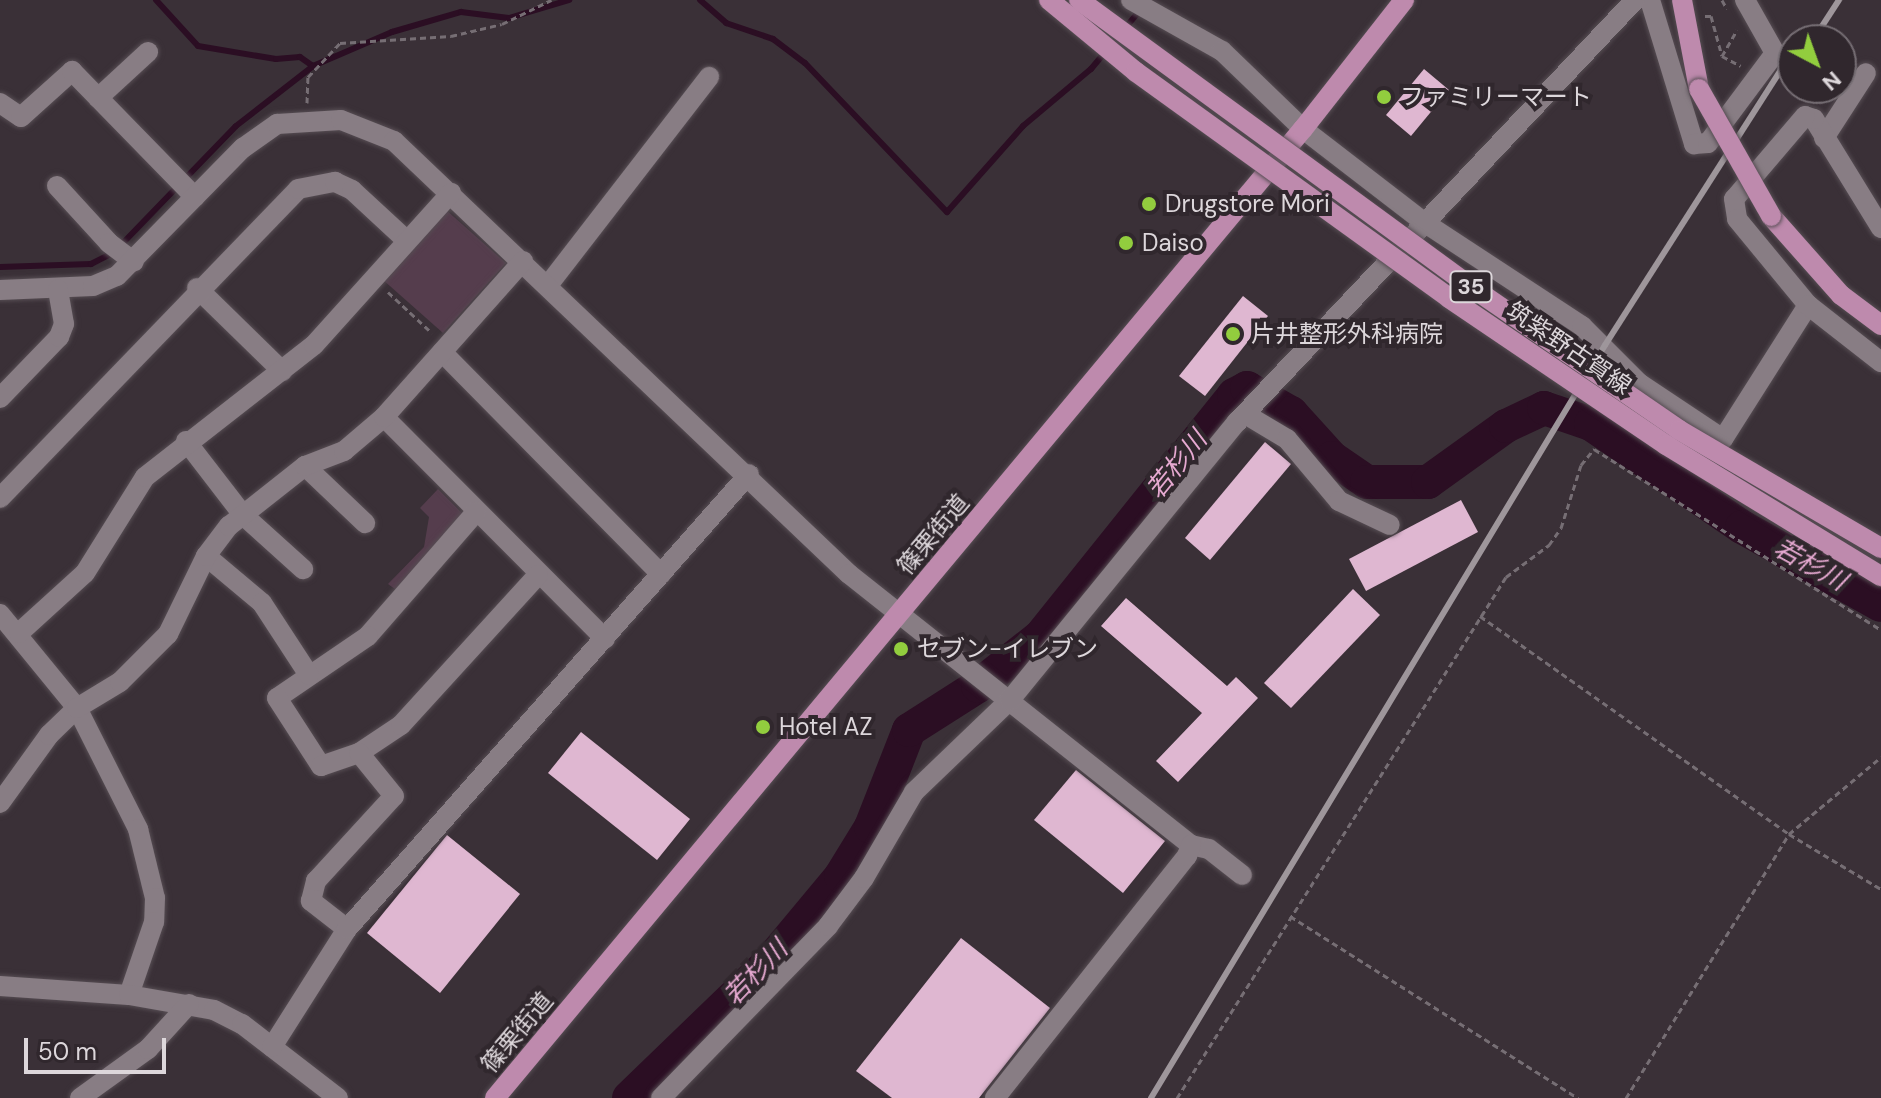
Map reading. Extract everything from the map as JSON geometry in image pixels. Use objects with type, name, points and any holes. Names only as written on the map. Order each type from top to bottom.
[{"type":"main road","name":"筑紫野古賀線","points":[[1049,0],[1136,72],[1449,298],[1666,445],[1881,576]]},
{"type":"main road","name":"筑紫野古賀線","points":[[1079,0],[1464,282],[1666,421],[1881,548]]},
{"type":"main road","name":"篠栗街道","points":[[495,1098],[1303,129],[1404,0]]},
{"type":"main road","points":[[1682,0],[1699,89],[1771,216],[1841,295],[1881,325]]},
{"type":"street","points":[[1131,0],[1222,51],[1303,129],[1425,223],[1582,326],[1639,383],[1723,439],[1808,305]]},
{"type":"street","points":[[661,1098],[828,926],[864,878],[914,792],[1010,700],[1245,414],[1635,0]]},
{"type":"street","points":[[1650,0],[1694,144],[1708,143],[1775,53],[1745,0]]},
{"type":"street","points":[[98,98],[148,52]]},
{"type":"street","points":[[0,103],[21,117],[72,71],[195,197]]},
{"type":"street","points":[[1824,138],[1866,73]]},
{"type":"street","points":[[549,284],[709,77]]},
{"type":"street","points":[[1881,228],[1814,119],[1805,116],[1734,199],[1737,219],[1808,305],[1881,362]]},
{"type":"street","points":[[0,290],[58,290],[93,286],[134,262],[243,148],[277,124],[307,119],[341,120],[394,141],[898,616],[1010,700],[1191,845],[1209,849],[1242,875]]},
{"type":"street","points":[[0,498],[285,197],[316,182],[335,182],[352,190],[407,241]]},
{"type":"street","points":[[57,186],[109,243],[134,262]]},
{"type":"street","points":[[19,633],[85,573],[145,477],[186,441],[314,345],[451,193]]},
{"type":"street","points":[[0,803],[49,735],[77,708],[120,682],[168,634],[206,556],[243,515],[305,466],[344,451],[384,417],[523,261]]},
{"type":"street","points":[[197,288],[282,371]]},
{"type":"street","points":[[0,398],[59,337],[64,324],[58,290]]},
{"type":"street","points":[[444,349],[661,574]]},
{"type":"street","points":[[1245,414],[1287,439],[1339,501],[1390,525]]},
{"type":"street","points":[[384,417],[605,639]]},
{"type":"street","points":[[186,441],[243,515],[303,569]]},
{"type":"street","points":[[305,466],[365,523]]},
{"type":"street","points":[[272,1047],[347,929],[749,474]]},
{"type":"street","points":[[476,512],[368,636],[277,698],[321,766],[359,753],[401,725],[538,575]]},
{"type":"street","points":[[206,556],[262,603],[309,675]]},
{"type":"street","points":[[0,614],[19,633],[77,708],[138,829],[150,865],[154,922],[129,995]]},
{"type":"street","points":[[347,929],[311,901],[316,881],[394,796],[359,753]]},
{"type":"street","points":[[995,1098],[1187,856],[1191,845]]},
{"type":"street","points":[[0,986],[129,995],[189,1004],[242,1024],[338,1098]]},
{"type":"street","points":[[80,1098],[148,1049],[189,1004]]},
{"type":"path","points":[[307,119],[308,77],[340,43],[451,36],[502,24],[551,0]]},
{"type":"path","points":[[1711,16],[1722,56],[1739,33],[1722,0]]},
{"type":"path","points":[[373,278],[444,349]]},
{"type":"path","points":[[1177,1098],[1506,577],[1549,545],[1561,528],[1581,465],[1594,449],[1881,630]]},
{"type":"path","points":[[1480,616],[1789,834],[1881,889]]},
{"type":"path","points":[[1626,1098],[1789,834],[1881,757]]},
{"type":"path","points":[[1290,916],[1578,1098]]},
{"type":"shaded area","points":[[445,209],[506,263],[443,333],[382,279]]},
{"type":"shaded area","points":[[438,489],[464,515],[399,592],[388,584],[424,547],[429,517],[420,508]]},
{"type":"building","points":[[1424,69],[1449,90],[1411,136],[1386,115]]},
{"type":"building","points":[[1243,296],[1268,316],[1205,396],[1179,376]]},
{"type":"building","points":[[1265,442],[1291,464],[1210,560],[1185,538]]},
{"type":"building","points":[[1461,500],[1478,532],[1366,591],[1349,559]]},
{"type":"building","points":[[1353,589],[1380,615],[1291,708],[1264,683]]},
{"type":"building","points":[[1126,598],[1227,686],[1236,677],[1258,698],[1178,782],[1156,761],[1202,713],[1101,626]]},
{"type":"building","points":[[581,732],[690,819],[657,860],[548,773]]},
{"type":"building","points":[[1076,770],[1165,841],[1123,893],[1034,820]]},
{"type":"building","points":[[447,835],[520,894],[440,993],[367,933]]},
{"type":"building","points":[[961,938],[1050,1008],[979,1098],[892,1098],[856,1071]]},
{"type":"waterway","points":[[156,0],[198,46],[276,59],[300,57],[313,66],[392,32],[461,12],[509,18],[569,0]]},
{"type":"waterway","points":[[700,0],[726,23],[773,39],[805,63],[947,212],[1023,126],[1091,69],[1141,9]]},
{"type":"waterway","points":[[121,245],[236,126],[313,66]]},
{"type":"waterway","points":[[0,267],[91,264],[113,253]]},
{"type":"waterway","name":"若杉川","points":[[629,1098],[768,964],[841,876],[871,827],[909,730],[978,686],[1041,636],[1234,395],[1247,388],[1291,413],[1332,458],[1367,482],[1428,482],[1506,426],[1544,408],[1591,424],[1742,527],[1881,605]]},
{"type":"railway","points":[[1823,24],[1839,0]]},
{"type":"railway","points":[[1151,1098],[1605,345],[1777,76]]},
{"type":"place","name":"ファミリーマート","points":[[1384,97]]},
{"type":"place","name":"Drugstore Mori","points":[[1149,204]]},
{"type":"place","name":"Daiso","points":[[1126,243]]},
{"type":"place","name":"片井整形外科病院","points":[[1233,334]]},
{"type":"place","name":"セブン-イレブン","points":[[901,649]]},
{"type":"place","name":"Hotel AZ","points":[[763,727]]}]
